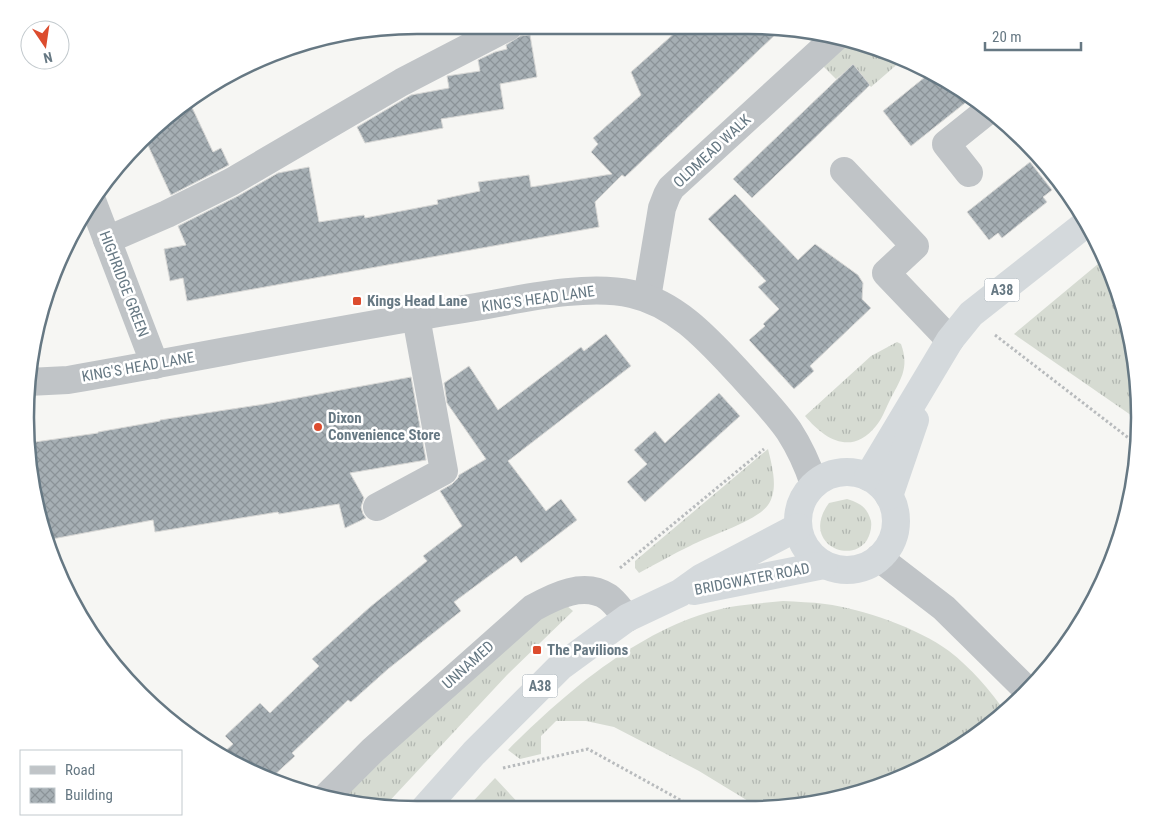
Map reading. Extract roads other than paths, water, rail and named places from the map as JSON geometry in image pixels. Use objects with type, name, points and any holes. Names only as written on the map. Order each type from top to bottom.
[{"type":"highway","name":"A38","points":[[868,477],[950,340],[971,314],[1081,228]]},
{"type":"highway","name":"A38","points":[[889,496],[931,371]]},
{"type":"highway","points":[[824,565],[808,552],[800,541],[798,516],[803,499],[814,484],[831,475],[850,472],[868,477],[889,496],[895,512],[896,529],[890,545],[879,558]]},
{"type":"highway","name":"BRIDGWATER ROAD","points":[[431,801],[474,753],[560,667],[627,618],[680,593],[701,578],[798,527]]},
{"type":"highway","name":"A38","points":[[824,565],[843,570],[862,568],[879,558]]},
{"type":"highway","name":"BRIDGWATER ROAD","points":[[680,593],[824,565]]},
{"type":"street","points":[[108,240],[168,214],[231,182],[402,82],[495,34]]},
{"type":"street","name":"OLDMEAD WALK","points":[[647,298],[662,208],[671,188],[830,43]]},
{"type":"street","points":[[968,173],[946,144],[983,114]]},
{"type":"street","points":[[844,171],[915,246],[886,273],[950,340]]},
{"type":"street","name":"HIGHRIDGE GREEN","points":[[95,209],[155,364]]},
{"type":"street","name":"KING'S HEAD LANE","points":[[36,382],[68,380],[416,317],[584,291],[616,291],[647,298],[663,306],[709,342],[762,397],[788,430],[808,465],[814,484]]},
{"type":"street","points":[[377,506],[444,471],[416,317]]},
{"type":"street","points":[[879,558],[944,608],[1022,685]]},
{"type":"street","name":"UNNAMED","points":[[332,791],[373,750],[533,608],[552,597],[567,592],[593,591],[608,597],[627,618]]},
{"type":"place","name":"Kings Head Lane","points":[[357,301]]},
{"type":"place","name":"Dixon Convenience Store","points":[[318,427]]},
{"type":"place","name":"The Pavilions","points":[[537,650]]}]
